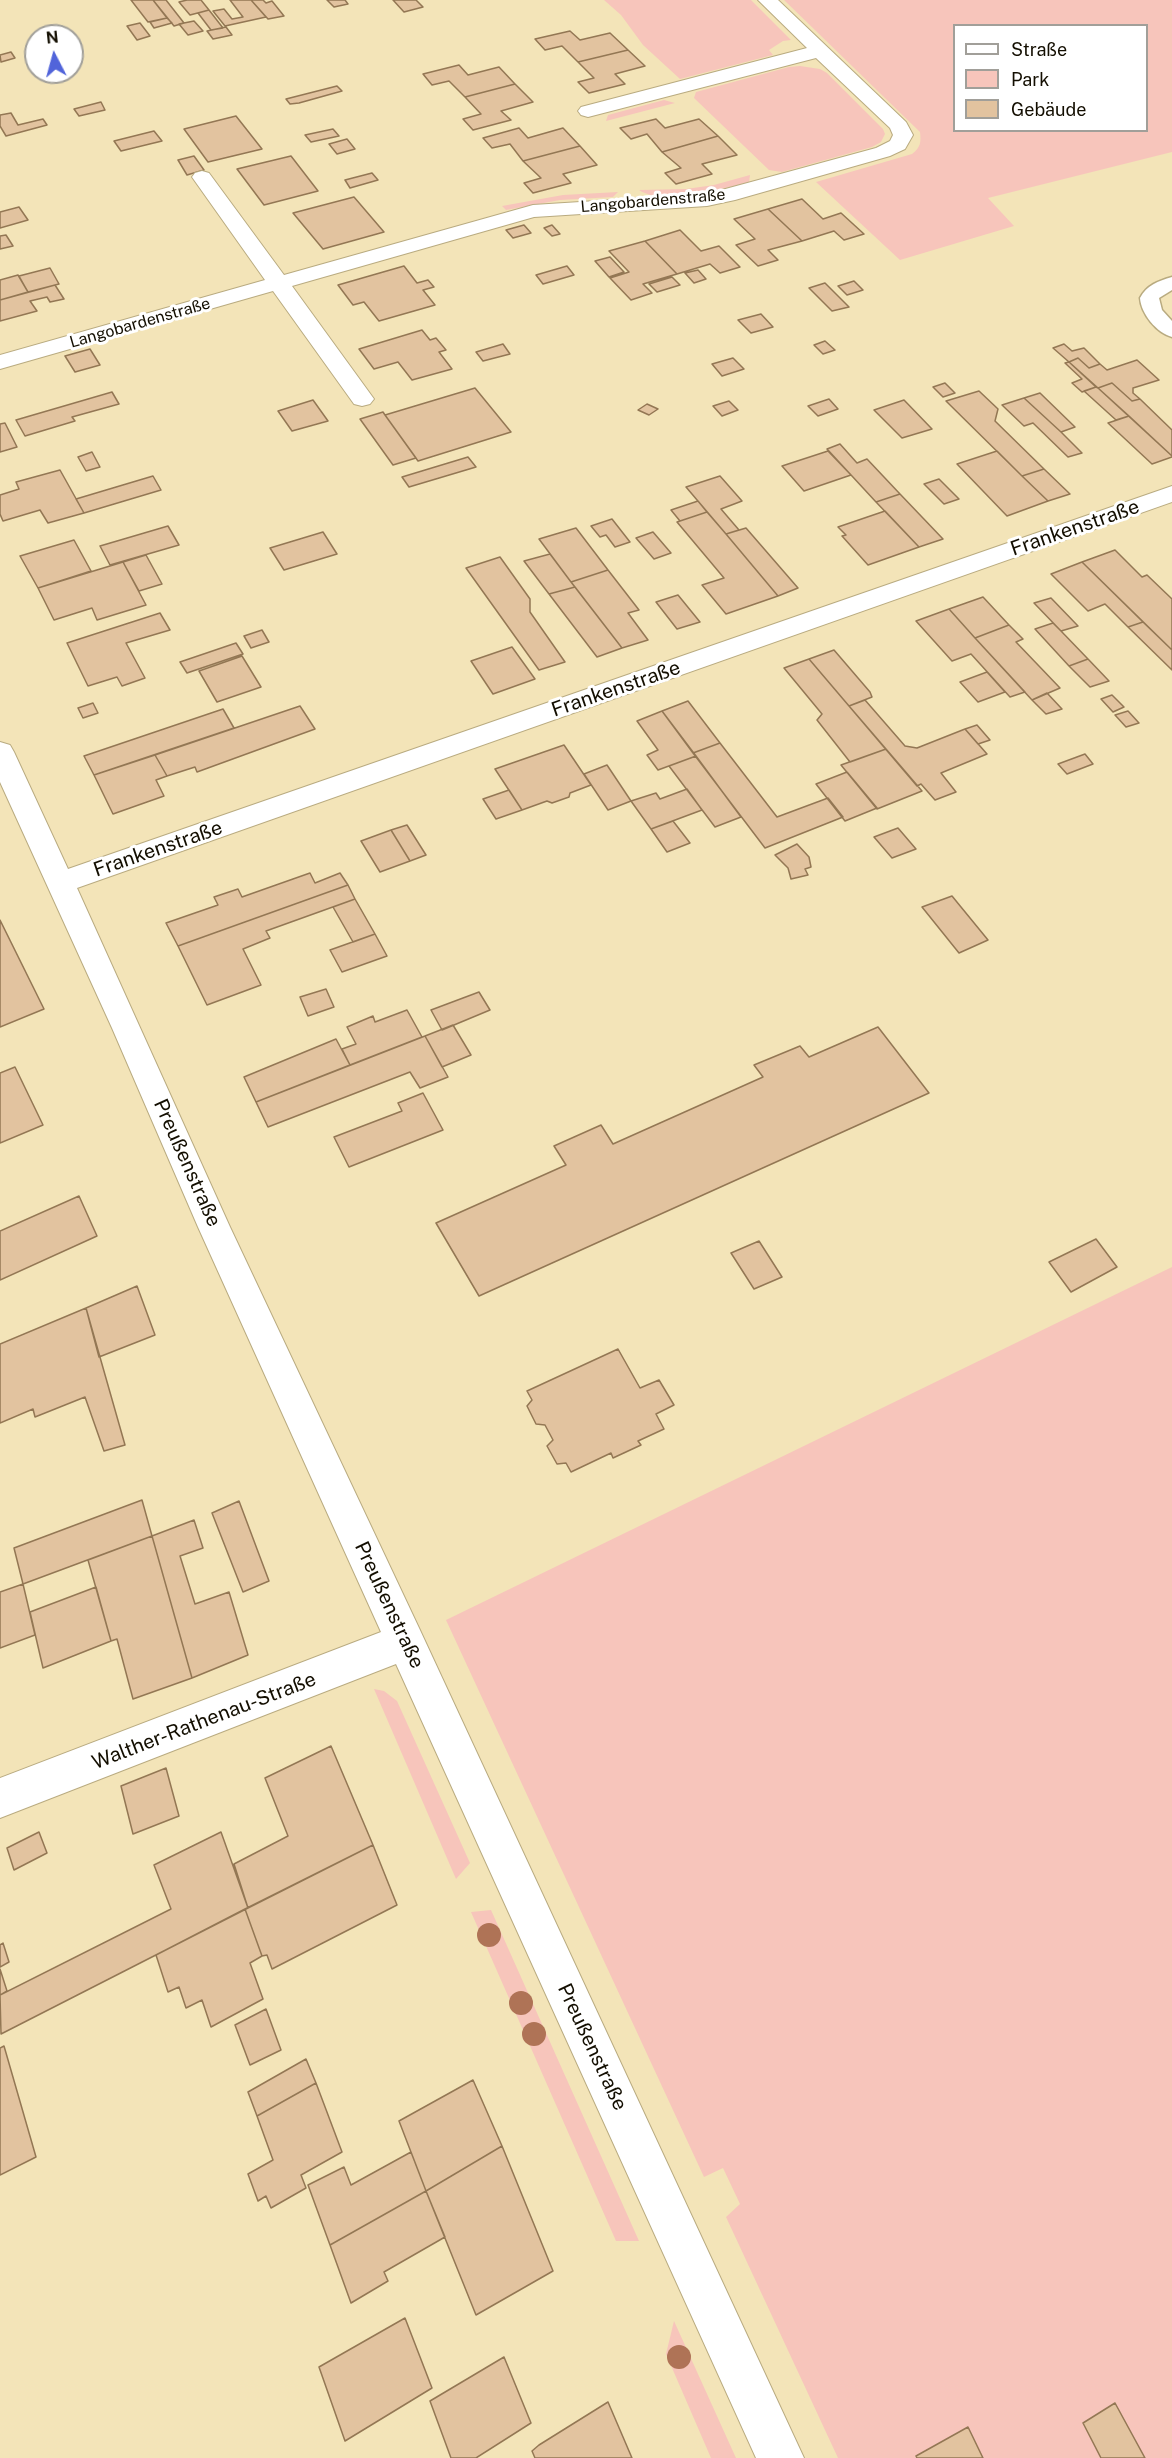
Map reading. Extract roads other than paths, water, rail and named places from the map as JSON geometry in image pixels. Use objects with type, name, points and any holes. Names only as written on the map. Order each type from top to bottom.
[{"type":"street","name":"Langobardenstraße","points":[[0,362],[533,212],[728,196],[883,152],[898,145],[903,135],[899,126],[767,0]]},
{"type":"street","points":[[588,111],[819,51]]},
{"type":"street","points":[[202,177],[362,399]]},
{"type":"street","name":"Frankenstraße","points":[[60,883],[1172,494]]},
{"type":"street","name":"Preußenstraße","points":[[0,752],[214,1227],[780,2458]]},
{"type":"street","name":"Walther-Rathenau-Straße","points":[[0,1798],[131,1750],[406,1641]]},
{"type":"lane","points":[[1172,283],[1153,291],[1149,299],[1149,307],[1172,331]]}]
